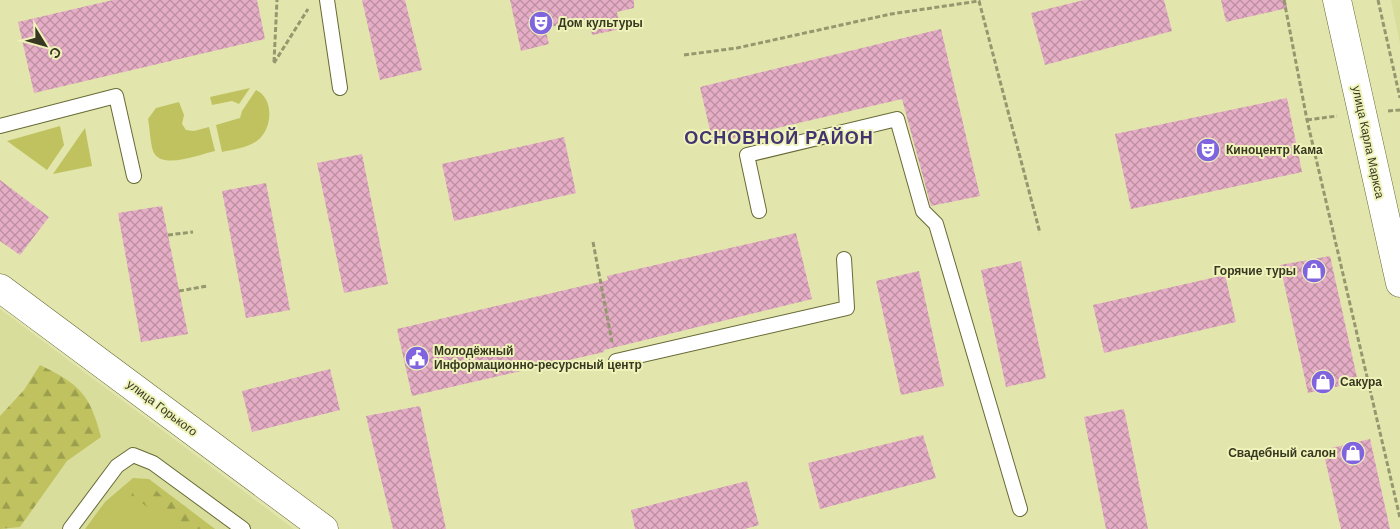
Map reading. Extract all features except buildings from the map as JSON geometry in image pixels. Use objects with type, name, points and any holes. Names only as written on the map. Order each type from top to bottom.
[{"type":"street","name":"улица Карла Маркса","points":[[1337,0],[1400,283]]},
{"type":"street","name":"улица Горького","points":[[0,288],[324,529]]},
{"type":"lane","points":[[327,0],[340,88]]},
{"type":"lane","points":[[0,126],[116,96],[134,176]]},
{"type":"lane","points":[[759,211],[747,155],[897,119],[923,211],[936,224],[1020,509]]},
{"type":"lane","points":[[616,361],[847,308],[844,259]]},
{"type":"lane","points":[[70,529],[117,466],[133,455],[153,463],[242,529]]},
{"type":"path","points":[[277,0],[274,64],[308,8]]},
{"type":"path","points":[[684,55],[736,48],[891,14],[979,0],[1040,233]]},
{"type":"path","points":[[1284,0],[1307,120],[1400,518]]},
{"type":"path","points":[[1378,0],[1400,98]]},
{"type":"path","points":[[168,235],[194,232]]},
{"type":"path","points":[[593,242],[616,361]]},
{"type":"path","points":[[179,291],[207,286]]},
{"type":"shaded area","points":[[1391,0],[1400,0],[1400,44]]},
{"type":"shaded area","points":[[0,309],[294,529],[0,529]]},
{"type":"green space","points":[[250,88],[239,104],[232,101],[212,105],[210,97]]},
{"type":"green space","points":[[256,90],[262,94],[268,106],[269,121],[267,128],[263,135],[254,143],[222,152],[216,125],[240,118],[242,111]]},
{"type":"green space","points":[[179,102],[184,115],[182,124],[186,130],[194,131],[209,127],[215,151],[172,161],[157,157],[151,143],[148,119],[156,108]]},
{"type":"green space","points":[[60,126],[64,145],[47,170],[7,141]]},
{"type":"green space","points":[[85,128],[92,166],[53,174]]},
{"type":"green space","points":[[40,365],[64,378],[81,392],[92,410],[101,437],[67,461],[20,527],[0,529],[0,416],[24,390]]},
{"type":"green space","points":[[133,478],[149,479],[215,529],[85,529],[105,502]]},
{"type":"green space","points":[[140,484],[154,488],[165,500],[185,506],[203,529],[176,528],[165,514],[150,509],[131,495]]},
{"type":"place","name":"Дом культуры","points":[[541,23]]},
{"type":"place","name":"Киноцентр Кама","points":[[1208,150]]},
{"type":"place","name":"Горячие туры","points":[[1314,271]]},
{"type":"place","name":"Молодёжный Информационно-ресурсный центр","points":[[417,358]]},
{"type":"place","name":"Сакура","points":[[1323,382]]},
{"type":"place","name":"Свадебный салон","points":[[1353,453]]},
{"type":"district","name":"ОСНОВНОЙ РАЙОН","points":[[779,138]]}]
